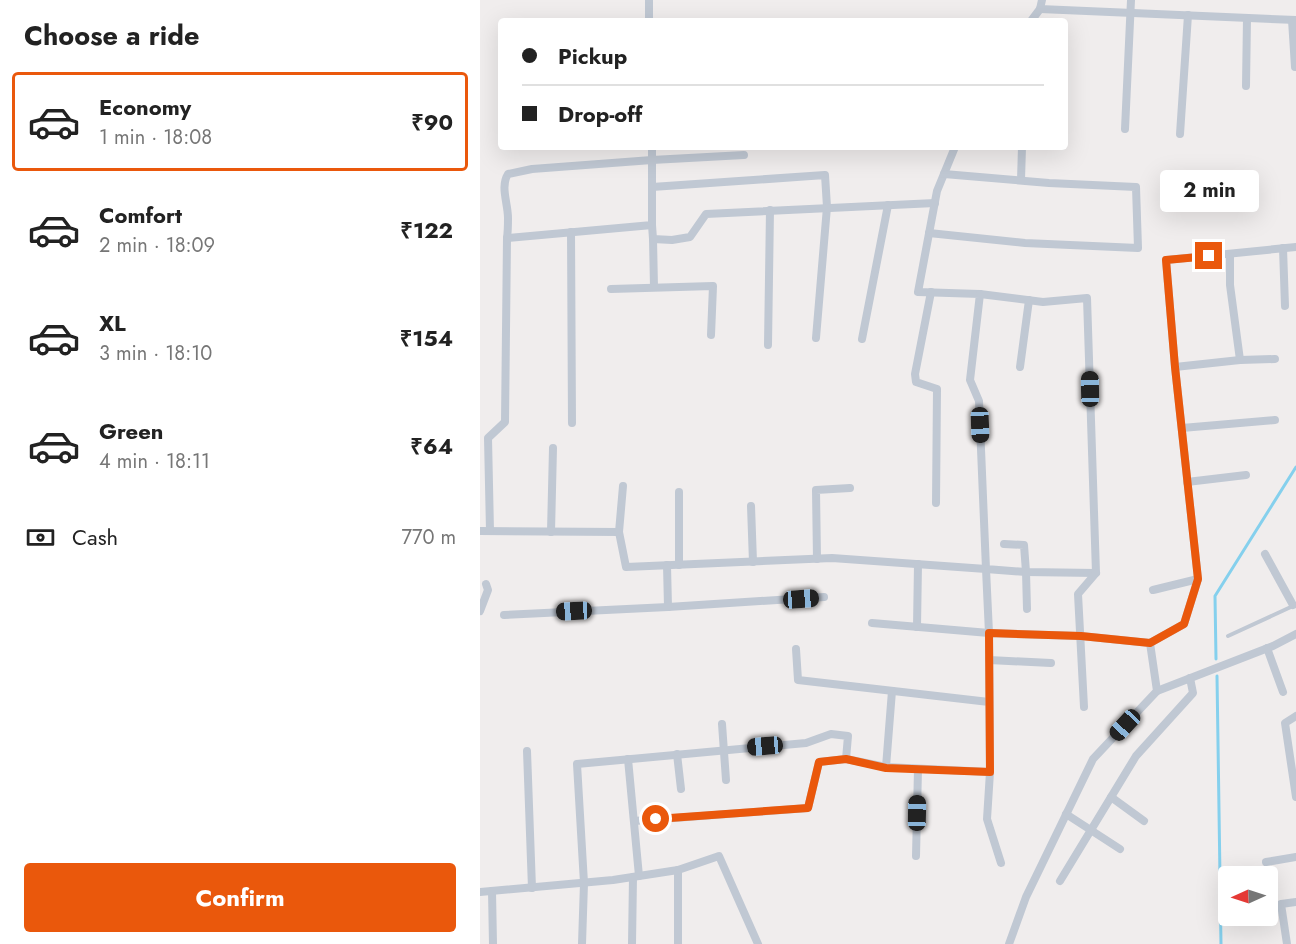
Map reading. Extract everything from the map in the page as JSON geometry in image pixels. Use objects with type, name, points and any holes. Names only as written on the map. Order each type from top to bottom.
[{"type":"street","points":[[649,0],[649,18]]},
{"type":"street","points":[[1125,129],[1131,0]]},
{"type":"street","points":[[1033,18],[1041,4],[1130,12],[1294,20],[1295,67]]},
{"type":"street","points":[[1180,134],[1188,15]]},
{"type":"street","points":[[1246,86],[1247,18]]},
{"type":"street","points":[[652,150],[654,288]]},
{"type":"street","points":[[954,150],[935,203],[918,292],[980,294],[1043,302],[1087,298],[1096,573],[1078,594],[1084,707]]},
{"type":"street","points":[[1021,180],[1022,150]]},
{"type":"street","points":[[619,532],[485,531],[488,438],[505,422],[508,216],[505,179],[508,174],[532,169],[652,160],[722,151],[744,155]]},
{"type":"street","points":[[929,233],[1025,243],[1138,248],[1136,187],[944,174]]},
{"type":"street","points":[[652,188],[825,175],[827,207],[816,338]]},
{"type":"street","points":[[653,239],[672,240],[690,237],[706,214],[935,203]]},
{"type":"street","points":[[862,339],[888,205]]},
{"type":"street","points":[[768,345],[770,210]]},
{"type":"street","points":[[507,238],[652,225]]},
{"type":"street","points":[[571,232],[572,423]]},
{"type":"street","points":[[872,623],[989,633],[1081,636],[1150,643],[1184,624],[1198,579],[1166,260],[1296,247]]},
{"type":"street","points":[[1283,248],[1285,306]]},
{"type":"street","points":[[1230,254],[1230,285],[1240,360]]},
{"type":"street","points":[[611,290],[713,286],[711,335]]},
{"type":"street","points":[[931,292],[915,374],[916,382],[937,389],[936,503]]},
{"type":"street","points":[[980,294],[970,380],[979,401],[989,633],[990,772],[987,819],[1000,863]]},
{"type":"street","points":[[1020,367],[1029,300]]},
{"type":"street","points":[[1175,367],[1275,359]]},
{"type":"street","points":[[1182,428],[1275,420]]},
{"type":"street","points":[[551,532],[553,448]]},
{"type":"street","points":[[1187,482],[1246,475]]},
{"type":"street","points":[[623,486],[619,532],[626,567],[817,559],[1026,572],[1096,573]]},
{"type":"street","points":[[817,559],[816,490],[850,488]]},
{"type":"street","points":[[679,492],[679,565]]},
{"type":"street","points":[[751,506],[753,562]]},
{"type":"street","points":[[1004,544],[1024,545],[1027,609]]},
{"type":"street","points":[[1265,554],[1294,605]]},
{"type":"street","points":[[917,627],[918,564]]},
{"type":"street","points":[[667,565],[668,607]]},
{"type":"street","points":[[1153,590],[1198,579]]},
{"type":"street","points":[[480,611],[488,590],[486,584]]},
{"type":"street","points":[[504,615],[824,597]]},
{"type":"street","points":[[1009,944],[1026,897],[1093,759],[1157,691],[1267,648],[1296,634]]},
{"type":"street","points":[[1150,643],[1157,691]]},
{"type":"street","points":[[1267,648],[1282,692]]},
{"type":"street","points":[[796,649],[798,680],[989,702]]},
{"type":"street","points":[[989,660],[1051,663]]},
{"type":"street","points":[[1060,881],[1136,756],[1193,693],[1190,678]]},
{"type":"street","points":[[886,768],[892,691]]},
{"type":"street","points":[[1296,716],[1285,723],[1296,796]]},
{"type":"street","points":[[722,724],[726,780]]},
{"type":"street","points":[[582,944],[584,883],[577,764],[806,743],[831,734],[848,736],[846,759]]},
{"type":"street","points":[[527,751],[532,888]]},
{"type":"street","points":[[677,754],[681,789]]},
{"type":"street","points":[[628,759],[636,877],[632,944]]},
{"type":"street","points":[[634,821],[808,808],[819,762],[846,759],[886,768],[990,772]]},
{"type":"street","points":[[916,856],[918,769]]},
{"type":"street","points":[[1111,797],[1144,821]]},
{"type":"street","points":[[1066,814],[1120,849]]},
{"type":"street","points":[[480,892],[636,877],[678,870],[719,856],[758,944]]},
{"type":"street","points":[[1266,862],[1296,857]]},
{"type":"street","points":[[678,870],[678,944]]},
{"type":"street","points":[[492,891],[493,944]]},
{"type":"street","points":[[1287,944],[1281,904],[1296,902]]},
{"type":"lane","points":[[1228,636],[1294,605]]},
{"type":"waterway","points":[[1216,659],[1215,596],[1296,467]]},
{"type":"waterway","points":[[1217,676],[1221,944]]},
{"type":"route","points":[[656,819],[808,808],[819,762],[846,759],[886,768],[990,772],[989,633],[1081,636],[1150,643],[1184,624],[1198,579],[1166,260],[1209,256]]}]
